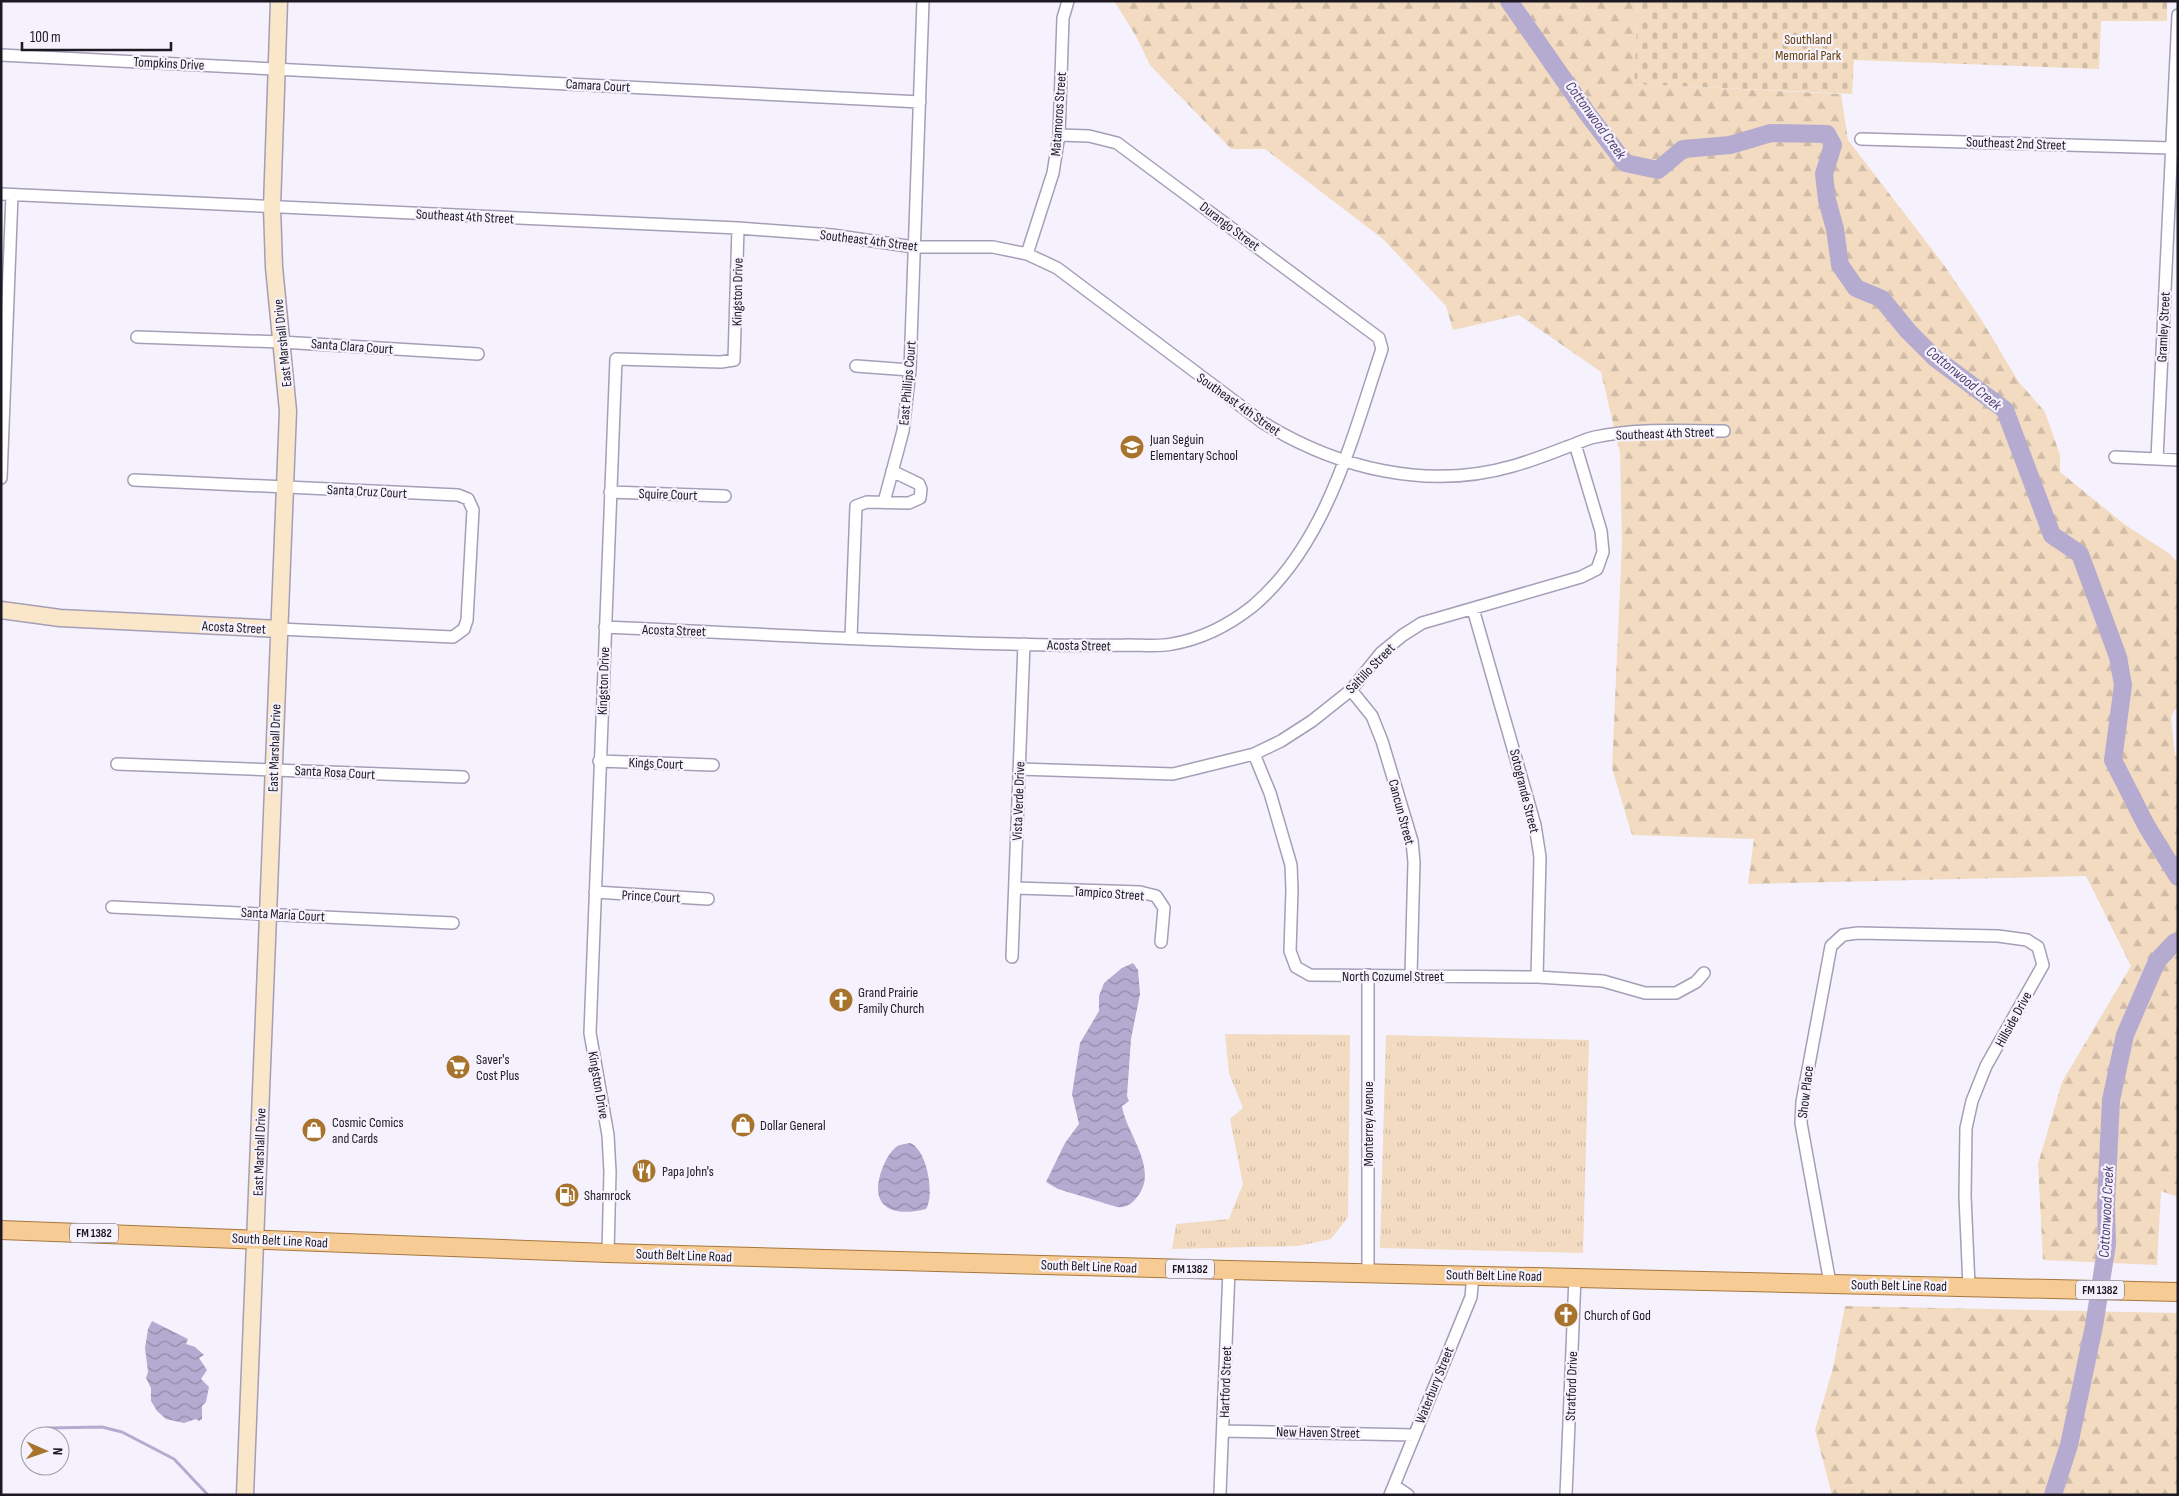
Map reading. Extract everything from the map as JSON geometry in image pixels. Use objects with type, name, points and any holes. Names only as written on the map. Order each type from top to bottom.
[{"type":"main road","name":"East Marshall Drive","points":[[245,1495],[288,411],[274,267],[272,207],[279,1]]},
{"type":"main road","name":"Acosta Street","points":[[1,610],[60,618],[278,629]]},
{"type":"main road","name":"South Belt Line Road","points":[[1,1230],[608,1253],[1229,1270],[2178,1292]]},
{"type":"street","name":"East Phillips Court","points":[[884,502],[903,430],[910,370],[923,1]]},
{"type":"street","name":"Matamoros Street","points":[[1027,254],[1053,174],[1059,136],[1063,18],[1068,1]]},
{"type":"street","name":"Gramley Street","points":[[2157,460],[2175,115],[2178,15]]},
{"type":"street","name":"Tompkins Drive","points":[[1,55],[277,68]]},
{"type":"street","name":"Camara Court","points":[[277,68],[920,102]]},
{"type":"street","name":"Durango Street","points":[[1059,136],[1089,136],[1117,143],[1379,338],[1382,349]]},
{"type":"street","name":"Southeast 2nd Street","points":[[1861,139],[2172,148]]},
{"type":"street","name":"Southeast 4th Street","points":[[7,194],[738,228],[832,235],[914,247],[993,246],[1027,254],[1057,268],[1262,422],[1293,442],[1345,462],[1382,471],[1428,477],[1469,476],[1512,466],[1593,437],[1624,432],[1724,431]]},
{"type":"street","points":[[1,478],[7,194]]},
{"type":"street","name":"Kingston Drive","points":[[608,1253],[610,1172],[608,1135],[590,1033],[616,359],[721,362],[734,360],[738,228]]},
{"type":"street","points":[[2165,282],[2178,283]]},
{"type":"street","name":"Santa Clara Court","points":[[137,337],[281,342],[478,354]]},
{"type":"street","name":"Acosta Street","points":[[605,627],[1024,644],[1171,645],[1214,633],[1252,606],[1282,577],[1310,534],[1345,462],[1382,349]]},
{"type":"street","points":[[856,366],[910,370]]},
{"type":"street","name":"Saltillo Street","points":[[1019,769],[1174,774],[1254,754],[1281,741],[1312,721],[1351,690],[1381,653],[1402,635],[1422,623],[1581,577],[1597,569],[1603,552],[1601,531],[1575,444]]},
{"type":"street","points":[[2115,457],[2178,460]]},
{"type":"street","points":[[851,638],[856,506],[867,502],[909,503],[920,498],[921,494],[919,484],[892,471]]},
{"type":"street","name":"Santa Cruz Court","points":[[134,480],[458,495],[468,499],[473,510],[467,620],[464,629]]},
{"type":"street","name":"Squire Court","points":[[610,492],[726,496]]},
{"type":"street","name":"Sotogrande Street","points":[[1474,609],[1536,826],[1540,857],[1537,977]]},
{"type":"street","name":"Acosta Street","points":[[278,629],[453,637],[464,629]]},
{"type":"street","name":"Vista Verde Drive","points":[[1012,957],[1024,644]]},
{"type":"street","name":"Cancun Street","points":[[1351,690],[1372,716],[1382,741],[1412,841],[1414,862],[1411,975]]},
{"type":"street","name":"North Cozumel Street","points":[[1254,754],[1270,793],[1291,865],[1290,951],[1296,967],[1310,975],[1537,977],[1603,981],[1645,993],[1676,993],[1696,982],[1704,973]]},
{"type":"street","name":"Kings Court","points":[[599,761],[713,765]]},
{"type":"street","name":"Santa Rosa Court","points":[[117,764],[463,777]]},
{"type":"street","name":"Tampico Street","points":[[1015,888],[1140,892],[1156,896],[1164,908],[1162,942]]},
{"type":"street","name":"Prince Court","points":[[594,892],[708,899]]},
{"type":"street","name":"Santa Maria Court","points":[[112,907],[453,923]]},
{"type":"street","name":"Hillside Drive","points":[[1843,935],[1858,933],[1998,936],[2027,940],[2038,947],[2043,965],[1986,1066],[1972,1101],[1966,1128],[1965,1196],[1969,1286]]},
{"type":"street","name":"Show Place","points":[[1830,1283],[1801,1123],[1802,1102],[1831,946],[1843,935]]},
{"type":"street","name":"Monterrey Avenue","points":[[1368,975],[1368,1272]]},
{"type":"street","name":"Hartford Street","points":[[1220,1494],[1229,1270]]},
{"type":"street","name":"Waterbury Street","points":[[1392,1490],[1471,1297],[1473,1275]]},
{"type":"street","name":"Stratford Drive","points":[[1566,1495],[1575,1278]]},
{"type":"street","name":"New Haven Street","points":[[1223,1431],[1414,1435]]},
{"type":"street","points":[[1392,1490],[1408,1495]]},
{"type":"green space","points":[[1114,1],[1638,1],[1634,84],[1841,94],[1848,140],[1941,261],[1981,319],[2018,381],[2045,412],[2060,455],[2060,472],[2124,524],[2170,554],[2178,563],[2178,704],[2171,717],[2175,755],[2178,759],[2178,1197],[2161,1191],[2157,1265],[2043,1260],[2038,1164],[2062,1082],[2131,966],[2086,876],[1748,884],[1754,839],[1632,835],[1612,768],[1622,544],[1620,453],[1601,372],[1519,315],[1453,330],[1446,306],[1383,239],[1265,149],[1231,149],[1150,65],[1136,36]]},
{"type":"green space","name":"Southland Memorial Park","points":[[1638,1],[2167,1],[2167,21],[2101,21],[2099,69],[1854,60],[1852,94],[1634,84]]},
{"type":"green space","points":[[1225,1034],[1350,1035],[1348,1217],[1331,1239],[1298,1246],[1172,1249],[1176,1224],[1229,1219],[1243,1184],[1230,1119],[1243,1108],[1229,1073]]},
{"type":"green space","points":[[1386,1035],[1589,1040],[1583,1253],[1380,1248]]},
{"type":"green space","points":[[1845,1306],[2178,1313],[2178,1488],[2175,1495],[1832,1495],[1815,1430],[1833,1368]]},
{"type":"water","points":[[1133,963],[1138,970],[1140,994],[1131,1039],[1127,1096],[1129,1101],[1122,1106],[1140,1152],[1145,1175],[1143,1186],[1131,1204],[1117,1207],[1058,1189],[1046,1182],[1065,1143],[1079,1124],[1072,1094],[1080,1043],[1099,1011],[1099,996],[1104,983],[1122,968]]},
{"type":"water","points":[[910,1143],[916,1147],[925,1163],[928,1173],[929,1202],[926,1209],[904,1212],[895,1211],[882,1202],[878,1185],[886,1159],[898,1146]]},
{"type":"water","points":[[152,1321],[188,1339],[186,1344],[195,1347],[204,1355],[199,1358],[207,1370],[201,1379],[209,1387],[206,1402],[202,1406],[202,1419],[199,1421],[196,1419],[184,1423],[166,1419],[157,1411],[151,1401],[151,1388],[146,1378],[148,1372],[145,1348],[148,1329]]},
{"type":"waterway","name":"Cottonwood Creek","points":[[1509,1],[1587,113],[1625,163],[1658,170],[1683,149],[1730,145],[1771,133],[1827,134],[1833,145],[1824,174],[1827,200],[1835,229],[1840,265],[1856,288],[1882,299],[1908,331],[1935,358],[2005,410],[2052,535],[2080,554],[2118,657],[2123,685],[2113,760],[2146,825],[2178,877]]},
{"type":"waterway","name":"Cottonwood Creek","points":[[2053,1495],[2069,1445],[2094,1326],[2107,1244],[2106,1204],[2111,1100],[2125,1035],[2157,961],[2178,941]]},
{"type":"waterway","points":[[70,1428],[102,1427],[122,1432],[174,1459],[208,1495]]},
{"type":"place","name":"Juan Seguin Elementary School","points":[[1132,447]]},
{"type":"place","name":"Grand Prairie Family Church","points":[[841,1000]]},
{"type":"place","name":"Saver's Cost Plus","points":[[458,1067]]},
{"type":"place","name":"Dollar General","points":[[743,1125]]},
{"type":"place","name":"Cosmic Comics and Cards","points":[[314,1130]]},
{"type":"place","name":"Papa John's","points":[[644,1171]]},
{"type":"place","name":"Shamrock","points":[[567,1195]]},
{"type":"place","name":"Church of God","points":[[1566,1315]]}]
